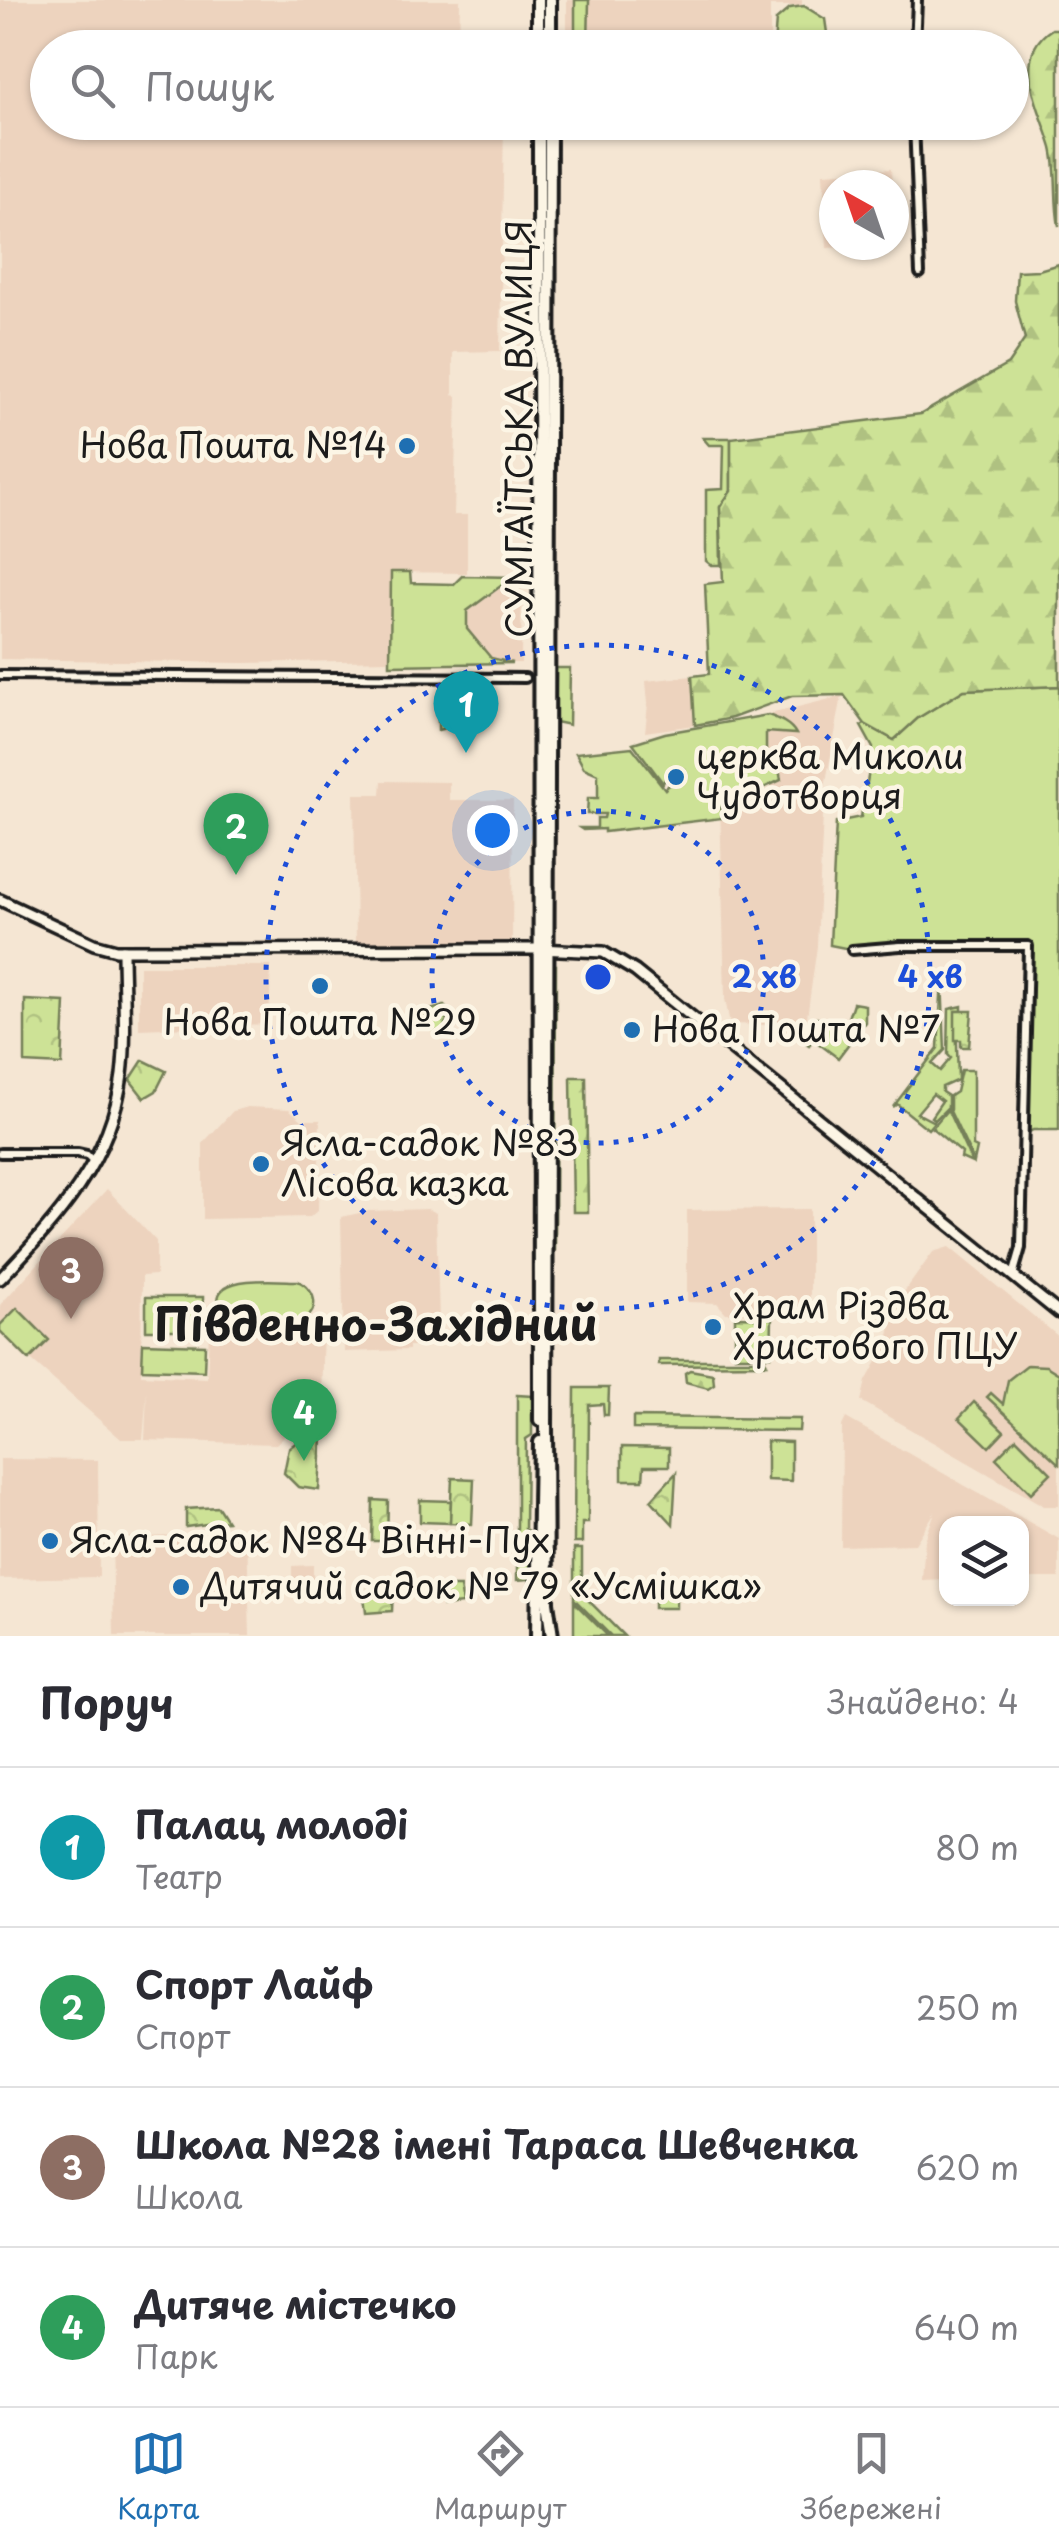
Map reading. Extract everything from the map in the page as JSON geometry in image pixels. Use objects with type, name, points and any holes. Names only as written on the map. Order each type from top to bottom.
[{"type":"main road","points":[[538,0],[538,30]]},
{"type":"main road","points":[[550,0],[550,30]]},
{"type":"main road","name":"СУМГАЇТСЬКА ВУЛИЦЯ","points":[[537,1636],[543,949],[544,278],[540,140]]},
{"type":"main road","name":"СУМГАЇТСЬКА ВУЛИЦЯ","points":[[544,278],[549,140]]},
{"type":"main road","name":"СУМГАЇТСЬКА ВУЛИЦЯ","points":[[543,949],[547,1602],[552,1636]]},
{"type":"street","points":[[916,0],[916,30]]},
{"type":"street","points":[[915,140],[920,273]]},
{"type":"street","points":[[0,675],[525,678]]},
{"type":"street","points":[[0,900],[94,944],[124,950],[600,951],[626,963],[1059,1313]]},
{"type":"street","points":[[852,950],[1028,946],[1021,1248],[1014,1276]]},
{"type":"street","points":[[0,1279],[66,1208],[112,1122],[121,1078],[124,950]]},
{"type":"street","points":[[0,1153],[74,1152],[86,1154],[94,1162]]},
{"type":"shaded area","points":[[0,0],[460,0],[459,30],[30,30],[30,140],[504,140],[500,351],[453,352],[453,395],[457,396],[454,515],[467,515],[467,573],[390,572],[390,660],[244,663],[0,659]]},
{"type":"shaded area","points":[[567,0],[802,0],[802,6],[770,6],[770,30],[567,30]]},
{"type":"shaded area","points":[[522,569],[521,663],[512,663],[491,658],[467,629],[467,611]]},
{"type":"shaded area","points":[[692,676],[695,725],[645,732],[646,681]]},
{"type":"shaded area","points":[[842,696],[824,792],[817,946],[804,1039],[768,1038],[768,1025],[730,1024],[725,999],[720,801],[773,792],[758,717]]},
{"type":"shaded area","points":[[382,781],[449,782],[449,800],[513,800],[512,944],[356,945],[354,794],[381,794]]},
{"type":"shaded area","points":[[139,966],[271,966],[269,1024],[139,1029]]},
{"type":"shaded area","name":"Ясла-садок №83 Лісова казка","points":[[247,1107],[289,1109],[302,1120],[320,1120],[318,1210],[310,1217],[203,1219],[203,1143],[233,1111]]},
{"type":"shaded area","points":[[107,1189],[156,1241],[156,1275],[142,1276],[141,1375],[207,1378],[209,1330],[323,1326],[321,1400],[276,1444],[145,1440],[147,1391],[143,1439],[121,1439],[0,1333],[0,1305]]},
{"type":"shaded area","points":[[427,1209],[436,1213],[439,1321],[420,1321],[421,1346],[409,1346],[409,1350],[344,1352],[341,1217],[369,1211]]},
{"type":"shaded area","points":[[810,1209],[810,1312],[726,1313],[717,1303],[687,1302],[687,1210]]},
{"type":"shaded area","points":[[949,1247],[1059,1337],[1059,1506],[1044,1506],[861,1401],[866,1381],[887,1344],[897,1302],[933,1252]]},
{"type":"shaded area","points":[[846,1418],[1019,1516],[939,1516],[939,1579],[922,1580],[925,1540],[935,1512],[915,1544],[841,1546],[842,1426]]},
{"type":"shaded area","name":"Ясла-садок №84 Вінні-Пух","points":[[0,1459],[98,1460],[99,1577],[0,1579]]},
{"type":"shaded area","points":[[1029,1522],[1059,1539],[1059,1578],[1029,1578]]},
{"type":"shaded area","name":"Дитячий садок № 79 «Усмішка»","points":[[247,1534],[250,1636],[114,1636],[112,1538]]},
{"type":"shaded area","points":[[313,1565],[313,1577],[320,1577],[320,1587],[292,1588],[292,1566]]},
{"type":"green space","points":[[575,0],[589,0],[588,30],[575,30]]},
{"type":"green space","points":[[804,6],[825,19],[827,30],[775,30],[776,20],[790,8]]},
{"type":"green space","points":[[1052,29],[1059,29],[1059,226],[1054,158],[1030,68],[1039,40]]},
{"type":"green space","points":[[1059,264],[1059,686],[964,690],[918,718],[894,740],[865,724],[844,695],[792,696],[732,718],[695,725],[692,676],[709,674],[705,584],[723,582],[720,507],[731,491],[731,438],[921,414],[1008,364],[1025,339],[1015,301],[1017,271]]},
{"type":"green space","points":[[703,438],[731,438],[731,491],[720,507],[721,565],[706,561],[706,490],[723,489],[724,445],[709,445]]},
{"type":"green space","points":[[391,572],[410,572],[411,583],[454,584],[462,576],[513,577],[467,611],[467,629],[491,658],[512,663],[390,665]]},
{"type":"green space","points":[[556,668],[570,668],[569,725],[555,722]]},
{"type":"green space","points":[[447,681],[452,691],[449,727],[438,730],[438,709]]},
{"type":"green space","points":[[1059,686],[1059,1130],[1033,1130],[1024,1135],[1028,947],[850,949],[830,945],[836,822],[861,817],[873,748],[861,726],[865,724],[894,740],[918,718],[964,690]]},
{"type":"green space","points":[[768,715],[796,734],[766,732],[766,758],[779,769],[781,780],[750,794],[749,804],[743,799],[720,807],[722,818],[604,832],[580,828],[597,828],[597,818],[604,818],[605,814],[587,814],[588,798],[598,798],[598,774],[584,768],[576,753],[632,747],[665,789],[683,783],[685,769],[672,766],[663,783],[633,743],[665,733]]},
{"type":"green space","points":[[550,965],[556,965],[555,1250],[549,1250]]},
{"type":"green space","points":[[942,979],[945,1050],[932,1064],[940,1071],[951,1058],[949,1009],[962,1006],[962,1011],[956,1011],[958,1080],[942,1087],[948,1096],[948,1107],[935,1120],[931,1117],[942,1101],[933,1094],[917,1113],[934,1122],[928,1129],[897,1104],[893,1107],[938,1048]]},
{"type":"green space","points":[[25,1000],[65,1002],[62,1065],[25,1063]]},
{"type":"green space","points":[[853,1003],[865,1005],[865,1022],[838,1058],[818,1043],[824,1034],[820,1031],[809,1045],[803,1041],[817,1018],[840,1026],[846,1024]]},
{"type":"green space","points":[[444,1006],[448,1010],[440,1034],[426,1025],[425,1015]]},
{"type":"green space","points":[[955,1011],[972,1011],[969,1047],[961,1047],[961,1040],[955,1040]]},
{"type":"green space","points":[[143,1060],[166,1071],[156,1091],[144,1098],[130,1080]]},
{"type":"green space","points":[[961,1070],[973,1070],[973,1146],[977,1148],[974,1162],[950,1111],[950,1096],[956,1092]]},
{"type":"green space","points":[[571,1077],[586,1077],[588,1212],[573,1212]]},
{"type":"green space","points":[[948,1109],[972,1163],[961,1158],[962,1153],[932,1128]]},
{"type":"green space","points":[[257,1280],[298,1281],[313,1296],[311,1314],[305,1319],[278,1326],[208,1324],[208,1318],[226,1318],[219,1303],[220,1292],[228,1286]]},
{"type":"green space","points":[[146,1297],[203,1297],[203,1330],[146,1330]]},
{"type":"green space","points":[[17,1308],[49,1340],[29,1360],[0,1331],[0,1325]]},
{"type":"green space","points":[[735,1317],[772,1318],[771,1356],[735,1356]]},
{"type":"green space","points":[[143,1343],[205,1345],[204,1371],[142,1369]]},
{"type":"green space","points":[[659,1360],[765,1360],[767,1364],[659,1365]]},
{"type":"green space","points":[[1027,1365],[1046,1366],[1059,1374],[1059,1464],[987,1397],[991,1393],[1003,1404],[1008,1380]]},
{"type":"green space","points":[[690,1370],[713,1374],[714,1384],[708,1388],[686,1382],[685,1373]]},
{"type":"green space","points":[[575,1388],[609,1388],[608,1415],[604,1415],[603,1404],[589,1405],[588,1523],[582,1523],[582,1543],[574,1543]]},
{"type":"green space","points":[[517,1395],[532,1396],[532,1435],[526,1439],[525,1529],[532,1534],[531,1574],[529,1579],[517,1580]]},
{"type":"green space","points":[[974,1402],[1004,1431],[989,1447],[959,1418]]},
{"type":"green space","points":[[633,1417],[800,1419],[799,1431],[633,1429]]},
{"type":"green space","points":[[322,1438],[319,1490],[298,1487],[284,1473],[289,1448],[297,1442]]},
{"type":"green space","points":[[1016,1438],[1051,1473],[1031,1493],[996,1458]]},
{"type":"green space","points":[[767,1441],[791,1442],[791,1481],[767,1480]]},
{"type":"green space","points":[[622,1447],[669,1448],[669,1466],[644,1466],[643,1480],[622,1480]]},
{"type":"green space","points":[[676,1473],[673,1524],[651,1500]]},
{"type":"green space","points":[[452,1478],[474,1479],[472,1524],[450,1523]]},
{"type":"green space","points":[[373,1500],[388,1501],[387,1541],[372,1541]]},
{"type":"green space","points":[[420,1500],[451,1501],[450,1523],[420,1522]]},
{"type":"green space","points":[[218,1507],[227,1521],[186,1527],[186,1509]]},
{"type":"green space","points":[[574,1549],[582,1549],[582,1594],[624,1636],[611,1636],[574,1599]]},
{"type":"green space","points":[[381,1583],[393,1587],[392,1611],[366,1613],[364,1596]]},
{"type":"green space","points":[[441,1587],[460,1587],[463,1604],[443,1606],[443,1595],[436,1595]]},
{"type":"green space","points":[[654,1591],[676,1591],[676,1608],[654,1608]]},
{"type":"green space","points":[[574,1602],[608,1636],[574,1636]]},
{"type":"place","name":"Нова Пошта №14","points":[[407,446]]},
{"type":"place","name":"Палац молоді","points":[[466,753]]},
{"type":"place","name":"церква Миколи Чудотворця","points":[[676,777]]},
{"type":"place","name":"Спорт Лайф","points":[[236,875]]},
{"type":"place","name":"Нова Пошта №29","points":[[320,986]]},
{"type":"place","name":"Нова Пошта №7","points":[[632,1030]]},
{"type":"place","name":"Ясла-садок №83 Лісова казка","points":[[261,1164]]},
{"type":"place","name":"Школа №28 імені Тараса Шевченка","points":[[71,1319]]},
{"type":"place","name":"Храм Різдва Христового ПЦУ","points":[[713,1327]]},
{"type":"place","name":"Дитяче містечко","points":[[304,1461]]},
{"type":"place","name":"Ясла-садок №84 Вінні-Пух","points":[[50,1541]]},
{"type":"place","name":"Дитячий садок № 79 «Усмішка»","points":[[181,1587]]},
{"type":"district","name":"Південно-Західний","points":[[376,1325]]}]
